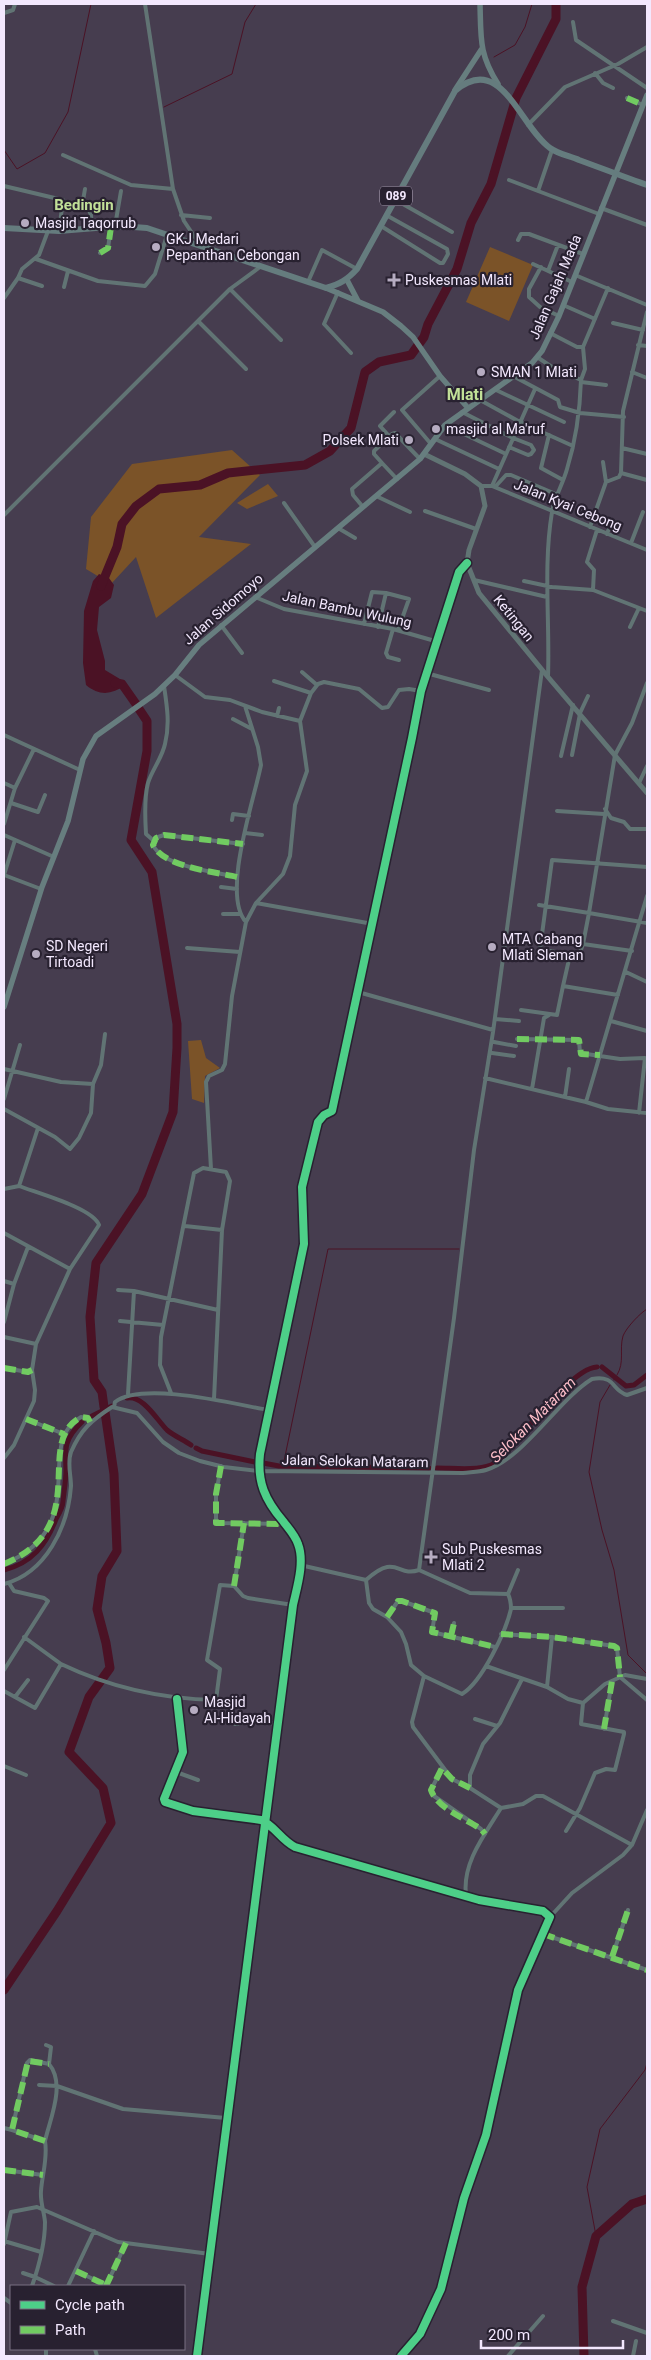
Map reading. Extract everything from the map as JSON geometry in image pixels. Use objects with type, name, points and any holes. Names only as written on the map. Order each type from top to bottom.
[{"type":"main road","points":[[480,4],[481,50],[486,66],[539,139],[552,150],[647,184]]},
{"type":"main road","points":[[455,91],[481,50]]},
{"type":"main road","points":[[455,91],[464,83],[479,78],[498,84]]},
{"type":"main road","name":"089","points":[[326,288],[347,280],[357,269],[455,91]]},
{"type":"main road","name":"Jalan Gajah Mada","points":[[468,408],[496,390],[538,357],[559,316],[647,95]]},
{"type":"main road","points":[[4,228],[59,231],[134,226],[202,246],[338,292],[383,312],[402,326],[440,376],[468,408]]},
{"type":"main road","points":[[347,280],[358,301]]},
{"type":"main road","name":"Jalan Sidomoyo","points":[[4,1007],[7,987],[41,888],[70,815],[87,748],[96,736],[164,686],[199,644],[397,478],[422,456],[445,425],[468,408]]},
{"type":"street","points":[[4,12],[13,10],[15,4]]},
{"type":"street","points":[[145,4],[173,189],[181,215],[190,232],[202,246]]},
{"type":"street","points":[[573,22],[576,40],[647,88]]},
{"type":"street","points":[[528,125],[565,87],[647,48]]},
{"type":"street","points":[[596,73],[603,83],[613,88]]},
{"type":"street","points":[[627,98],[643,105]]},
{"type":"street","points":[[538,191],[552,150]]},
{"type":"street","points":[[64,155],[131,184],[173,189]]},
{"type":"street","points":[[509,180],[647,225]]},
{"type":"street","points":[[4,186],[63,200],[59,231]]},
{"type":"street","points":[[82,206],[85,189]]},
{"type":"street","points":[[100,253],[108,248],[121,191]]},
{"type":"street","points":[[394,199],[452,232]]},
{"type":"street","points":[[76,204],[89,210],[92,229]]},
{"type":"street","points":[[181,215],[210,218]]},
{"type":"street","points":[[381,226],[440,263],[443,263],[448,254],[448,250],[386,215]]},
{"type":"street","points":[[4,298],[18,278],[22,268],[36,259],[45,243],[48,230]]},
{"type":"street","points":[[518,240],[520,235],[525,234],[583,254]]},
{"type":"street","points":[[36,259],[106,283],[144,286],[155,274],[167,235]]},
{"type":"street","points":[[548,271],[558,245]]},
{"type":"street","points":[[308,282],[322,250],[357,269]]},
{"type":"street","points":[[533,264],[572,282]]},
{"type":"street","points":[[4,515],[230,288],[260,267]]},
{"type":"street","points":[[541,267],[529,288],[530,296],[540,306],[559,316]]},
{"type":"street","points":[[64,288],[68,271]]},
{"type":"street","points":[[575,275],[647,305]]},
{"type":"street","points":[[18,278],[42,286]]},
{"type":"street","points":[[230,288],[281,340]]},
{"type":"street","points":[[548,677],[547,597],[552,511],[573,446],[580,413],[581,381],[585,369],[583,347],[608,288]]},
{"type":"street","points":[[338,292],[324,324],[351,353]]},
{"type":"street","points":[[563,305],[595,319]]},
{"type":"street","points":[[606,482],[618,477],[621,473],[624,411],[647,312]]},
{"type":"street","points":[[198,321],[246,368]]},
{"type":"street","points":[[613,323],[644,330]]},
{"type":"street","points":[[550,333],[578,347],[583,347]]},
{"type":"street","points":[[638,345],[647,346]]},
{"type":"street","points":[[538,357],[552,367],[581,381],[606,385]]},
{"type":"street","points":[[632,372],[647,378]]},
{"type":"street","points":[[440,376],[402,410],[433,442],[499,469]]},
{"type":"street","points":[[513,376],[558,400],[560,407],[580,413],[624,417]]},
{"type":"street","points":[[494,486],[499,469],[535,389]]},
{"type":"street","points":[[496,390],[564,422]]},
{"type":"street","points":[[480,400],[520,422],[573,446]]},
{"type":"street","points":[[389,436],[380,426],[394,412]]},
{"type":"street","points":[[462,412],[534,448],[533,452],[528,455],[509,447]]},
{"type":"street","points":[[445,425],[506,454]]},
{"type":"street","points":[[312,1148],[318,1122],[324,1115],[332,1111],[412,738],[420,691],[459,572],[467,563],[485,506],[481,486],[465,474],[422,456],[395,433],[389,436],[374,453],[397,478]]},
{"type":"street","points":[[549,435],[541,468],[563,480]]},
{"type":"street","points":[[622,448],[647,454]]},
{"type":"street","points":[[590,527],[606,482],[603,462]]},
{"type":"street","points":[[364,506],[351,491],[382,463]]},
{"type":"street","points":[[621,473],[647,480]]},
{"type":"street","points":[[494,486],[506,475],[511,475],[558,495]]},
{"type":"street","name":"Jalan Kyai Cebong","points":[[481,486],[494,486],[647,550]]},
{"type":"street","points":[[376,496],[410,512]]},
{"type":"street","points":[[284,503],[316,547]]},
{"type":"street","points":[[425,511],[476,530]]},
{"type":"street","points":[[630,543],[643,512]]},
{"type":"street","points":[[607,534],[612,520]]},
{"type":"street","points":[[338,528],[355,538]]},
{"type":"street","points":[[593,590],[594,570],[587,562],[596,530]]},
{"type":"street","name":"Ketingan","points":[[467,563],[473,580],[486,603],[647,793]]},
{"type":"street","points":[[473,580],[547,597]]},
{"type":"street","points":[[524,581],[548,586],[593,590],[647,611]]},
{"type":"street","points":[[364,624],[372,592],[386,593],[409,599],[398,630]]},
{"type":"street","points":[[378,627],[386,593]]},
{"type":"street","name":"Jalan Bambu Wulung","points":[[255,597],[284,609],[398,630],[435,641]]},
{"type":"street","points":[[630,628],[640,608]]},
{"type":"street","points":[[221,625],[242,653]]},
{"type":"street","points":[[392,629],[386,653],[388,656],[399,660]]},
{"type":"street","points":[[419,1570],[542,670]]},
{"type":"street","points":[[302,672],[317,685]]},
{"type":"street","points":[[426,672],[489,690]]},
{"type":"street","points":[[174,675],[206,697],[230,700],[277,716],[300,721]]},
{"type":"street","points":[[274,681],[311,694]]},
{"type":"street","points":[[211,1169],[206,1082],[209,1076],[222,1070],[225,1064],[231,1006],[246,922],[256,903],[284,874],[290,856],[294,805],[306,771],[300,721],[311,694],[317,685],[324,682],[359,689],[382,708],[388,707],[399,690],[420,691]]},
{"type":"street","points":[[647,683],[632,723],[615,755],[597,863],[581,954],[570,955],[540,949],[553,859],[597,863],[647,868]]},
{"type":"street","points":[[164,686],[168,712],[167,735],[162,756],[148,783],[145,819],[146,834],[154,841],[153,845],[159,853],[183,865],[237,877]]},
{"type":"street","points":[[572,755],[580,714],[588,696]]},
{"type":"street","points":[[561,756],[573,705]]},
{"type":"street","points":[[245,706],[260,753],[260,765],[237,877],[237,905],[240,914],[246,922]]},
{"type":"street","points":[[277,716],[279,708]]},
{"type":"street","points":[[233,719],[252,728]]},
{"type":"street","points":[[4,735],[80,770]]},
{"type":"street","points":[[4,824],[16,788],[34,749]]},
{"type":"street","points":[[639,783],[647,766]]},
{"type":"street","points":[[4,783],[16,788]]},
{"type":"street","points":[[11,803],[38,812],[45,795]]},
{"type":"street","points":[[557,811],[605,812],[611,818],[624,822],[630,829],[647,829]]},
{"type":"street","points":[[232,820],[233,814],[249,816]]},
{"type":"street","points":[[245,833],[262,836]]},
{"type":"street","points":[[4,835],[54,856]]},
{"type":"street","points":[[154,841],[164,835],[243,844]]},
{"type":"street","points":[[15,840],[4,875],[41,888]]},
{"type":"street","points":[[222,887],[237,889]]},
{"type":"street","points":[[586,1102],[647,896]]},
{"type":"street","points":[[256,903],[373,924]]},
{"type":"street","points":[[539,906],[647,923]]},
{"type":"street","points":[[223,914],[240,914]]},
{"type":"street","points":[[555,940],[632,951]]},
{"type":"street","points":[[187,948],[240,952]]},
{"type":"street","points":[[521,1010],[549,1015],[558,1014],[570,955]]},
{"type":"street","points":[[626,972],[647,982]]},
{"type":"street","points":[[563,986],[618,995]]},
{"type":"street","points":[[358,992],[493,1030]]},
{"type":"street","points":[[532,1089],[544,1018],[549,1015]]},
{"type":"street","points":[[495,1019],[519,1021]]},
{"type":"street","points":[[611,1021],[647,1031]]},
{"type":"street","points":[[4,1109],[56,1137],[70,1149],[88,1122],[91,1113],[93,1084],[101,1065],[105,1034]]},
{"type":"street","points":[[517,1039],[579,1040],[581,1054],[620,1059],[646,1059],[639,1113]]},
{"type":"street","points":[[494,1042],[516,1046]]},
{"type":"street","points":[[4,1099],[20,1045]]},
{"type":"street","points":[[492,1054],[514,1056]]},
{"type":"street","points":[[4,1069],[61,1082],[93,1084]]},
{"type":"street","points":[[565,1097],[569,1069]]},
{"type":"street","points":[[485,1078],[608,1108],[647,1113]]},
{"type":"street","points":[[19,1186],[38,1128]]},
{"type":"street","points":[[171,1393],[160,1364],[163,1325],[185,1226],[194,1173],[199,1169],[211,1169],[226,1172],[230,1176],[222,1230],[214,1399]]},
{"type":"street","points":[[4,1189],[19,1186],[81,1210],[95,1217],[98,1221],[98,1229],[70,1269],[36,1344],[32,1370],[35,1390],[26,1419],[14,1445],[4,1458]]},
{"type":"street","points":[[197,2356],[226,2118],[293,1605],[300,1566],[298,1543],[265,1496],[259,1469],[268,1410],[304,1244],[302,1187]]},
{"type":"street","points":[[185,1226],[222,1230]]},
{"type":"street","points":[[4,1233],[28,1248],[70,1269]]},
{"type":"street","points":[[4,1322],[14,1284],[28,1248]]},
{"type":"street","points":[[4,1281],[14,1284]]},
{"type":"street","points":[[118,1290],[134,1291],[218,1310]]},
{"type":"street","points":[[128,1394],[134,1291]]},
{"type":"street","points":[[120,1321],[163,1325]]},
{"type":"street","points":[[4,1337],[36,1344]]},
{"type":"street","points":[[4,1368],[28,1372],[32,1370]]},
{"type":"street","name":"Jalan Selokan Mataram","points":[[113,1407],[136,1413],[163,1442],[179,1453],[200,1461],[222,1466],[259,1469],[476,1472],[496,1466],[592,1379],[601,1377],[609,1380],[626,1396],[647,1388]]},
{"type":"street","points":[[4,1670],[48,1601],[44,1598],[14,1591],[6,1584],[30,1572],[50,1550],[66,1514],[70,1488],[71,1453],[91,1421],[113,1407],[115,1402],[128,1394],[162,1395],[171,1393],[214,1399],[268,1410]]},
{"type":"street","points":[[4,1564],[28,1552],[48,1531],[59,1498],[58,1464],[64,1434],[81,1417],[88,1418],[91,1421]]},
{"type":"street","points":[[26,1419],[64,1434]]},
{"type":"street","points":[[222,1466],[216,1498],[216,1523],[285,1524]]},
{"type":"street","points":[[234,1586],[244,1522]]},
{"type":"street","points":[[300,1566],[366,1580],[385,1566],[410,1571],[419,1570],[470,1593],[508,1594]]},
{"type":"street","points":[[366,1580],[369,1603],[373,1609],[387,1617],[404,1638],[412,1665],[424,1676],[462,1694],[470,1688],[486,1666],[501,1634],[511,1608],[508,1594],[518,1570]]},
{"type":"street","points":[[24,1637],[61,1664],[102,1682],[177,1699],[216,1700],[220,1669],[207,1660],[220,1585],[234,1586],[248,1598],[293,1605]]},
{"type":"street","points":[[387,1617],[398,1601],[402,1601],[435,1613],[431,1631],[495,1647]]},
{"type":"street","points":[[511,1608],[563,1608]]},
{"type":"street","points":[[451,1636],[454,1623]]},
{"type":"street","points":[[501,1634],[552,1637],[614,1646],[617,1648],[620,1677],[647,1700]]},
{"type":"street","points":[[547,1687],[552,1637]]},
{"type":"street","points":[[4,1691],[32,1708],[38,1704],[61,1664]]},
{"type":"street","points":[[486,1666],[547,1687],[568,1699],[583,1703]]},
{"type":"street","points":[[566,1831],[595,1773],[606,1769],[615,1770],[624,1733],[582,1724],[583,1703],[605,1684],[620,1677],[631,1674],[647,1679]]},
{"type":"street","points":[[424,1676],[412,1722],[413,1727],[442,1768],[452,1778],[501,1808],[517,1806],[540,1796],[576,1813],[630,1844]]},
{"type":"street","points":[[470,1788],[470,1775],[483,1744],[497,1726],[522,1679]]},
{"type":"street","points":[[16,1697],[28,1680]]},
{"type":"street","points":[[604,1729],[612,1681]]},
{"type":"street","points":[[177,1699],[182,1752],[176,1772],[164,1799],[167,1803],[193,1811],[266,1822],[283,1840],[295,1847],[479,1900],[543,1911],[550,1917]]},
{"type":"street","points":[[475,1719],[497,1726]]},
{"type":"street","points":[[235,1724],[255,1721],[278,1724]]},
{"type":"street","points":[[4,1766],[26,1775]]},
{"type":"street","points":[[442,1768],[431,1790],[434,1796],[485,1834]]},
{"type":"street","points":[[176,1772],[198,1780]]},
{"type":"street","points":[[466,1895],[465,1884],[468,1865],[501,1808]]},
{"type":"street","points":[[401,2356],[420,2334],[441,2289],[464,2198],[486,2135],[518,1990],[550,1917],[572,1893],[623,1855],[647,1810]]},
{"type":"street","points":[[612,1957],[628,1910]]},
{"type":"street","points":[[543,1934],[647,1970]]},
{"type":"street","points":[[46,2045],[52,2046],[49,2064]]},
{"type":"street","points":[[12,2130],[28,2061],[49,2064],[53,2069],[57,2086],[45,2141],[46,2148],[40,2200],[45,2220],[41,2252],[32,2285]]},
{"type":"street","points":[[39,2085],[57,2086],[123,2109],[226,2118]]},
{"type":"street","points":[[4,2128],[45,2141]]},
{"type":"street","points":[[4,2170],[43,2174]]},
{"type":"street","points":[[41,2252],[4,2242],[12,2212],[37,2207],[42,2208],[118,2242],[210,2254]]},
{"type":"street","points":[[69,2285],[94,2231]]},
{"type":"street","points":[[106,2285],[126,2242]]},
{"type":"street","points":[[76,2271],[104,2285]]},
{"type":"street","points":[[23,2272],[52,2285]]},
{"type":"street","points":[[508,2356],[543,2316]]},
{"type":"street","points":[[613,2321],[647,2332]]},
{"type":"street","points":[[633,2356],[636,2340]]},
{"type":"shaded area","points":[[490,247],[533,265],[509,321],[466,302]]},
{"type":"shaded area","points":[[232,450],[260,475],[199,537],[251,544],[156,618],[136,557],[111,584],[86,569],[91,517],[132,464]]},
{"type":"shaded area","points":[[268,484],[278,496],[247,509],[237,503]]},
{"type":"shaded area","points":[[99,574],[109,578],[114,585],[111,598],[99,607],[97,630],[105,661],[105,670],[125,682],[125,685],[115,691],[105,693],[91,689],[86,685],[83,663],[84,611],[93,581]]},
{"type":"shaded area","points":[[201,1040],[206,1058],[220,1068],[205,1076],[204,1103],[192,1099],[188,1041]]},
{"type":"waterway","points":[[4,150],[17,169],[45,153],[68,112],[91,4]]},
{"type":"waterway","points":[[164,107],[232,74],[245,22],[256,4]]},
{"type":"waterway","points":[[494,57],[515,45],[525,27],[532,4]]},
{"type":"waterway","points":[[101,586],[117,547],[122,524],[136,506],[159,489],[200,485],[228,473],[305,465],[330,451],[351,428],[365,372],[379,362],[411,355],[424,337],[428,324],[457,269],[471,223],[491,184],[516,98],[556,19],[556,4]]},
{"type":"waterway","points":[[115,683],[122,684],[136,704]]},
{"type":"waterway","points":[[104,1407],[102,1392],[94,1380],[90,1317],[96,1263],[142,1194],[173,1112],[177,1048],[177,1024],[152,872],[131,840],[147,751],[147,721],[139,709]]},
{"type":"waterway","points":[[283,1466],[328,1249],[459,1249]]},
{"type":"waterway","points":[[617,1375],[621,1365],[623,1336],[634,1321],[647,1309]]},
{"type":"waterway","name":"Selokan Mataram","points":[[437,1468],[471,1469],[495,1463],[565,1386],[577,1376],[597,1367]]},
{"type":"waterway","name":"Selokan Mataram","points":[[602,1367],[626,1386],[634,1385],[647,1375]]},
{"type":"waterway","points":[[610,1385],[600,1402],[589,1472],[602,1530],[614,1570],[628,1655],[647,1674]]},
{"type":"waterway","name":"Selokan Mataram","points":[[127,1398],[139,1400],[167,1430],[191,1445]]},
{"type":"waterway","name":"Selokan Mataram","points":[[92,1416],[112,1406]]},
{"type":"waterway","points":[[4,1990],[57,1911],[111,1823],[103,1788],[69,1752],[89,1697],[110,1668],[97,1609],[102,1576],[117,1551],[114,1474],[105,1412]]},
{"type":"waterway","name":"Selokan Mataram","points":[[4,1570],[23,1563],[30,1558],[48,1537],[63,1503],[67,1444],[76,1428],[82,1422]]},
{"type":"waterway","name":"Selokan Mataram","points":[[196,1448],[202,1451],[255,1462]]},
{"type":"waterway","name":"Selokan Mataram","points":[[263,1463],[279,1466],[429,1468]]},
{"type":"waterway","points":[[596,2236],[587,2187],[600,2129],[645,2070],[647,2063]]},
{"type":"waterway","points":[[584,2356],[582,2287],[596,2236],[632,2204],[647,2199]]},
{"type":"tunnel","points":[[302,1187],[311,1148]]},
{"type":"marked path","points":[[627,98],[643,105]]},
{"type":"marked path","points":[[100,253],[108,248],[111,227]]},
{"type":"marked path","points":[[237,877],[191,867],[167,859],[153,845],[156,838],[164,835],[243,844]]},
{"type":"marked path","points":[[517,1039],[579,1040],[581,1054],[600,1055]]},
{"type":"marked path","points":[[4,1368],[28,1372],[32,1370]]},
{"type":"marked path","points":[[4,1564],[31,1548],[48,1529],[55,1508],[61,1446],[67,1429],[81,1417],[88,1418],[90,1422]]},
{"type":"marked path","points":[[26,1419],[64,1434]]},
{"type":"marked path","points":[[221,1466],[216,1494],[216,1523],[285,1524]]},
{"type":"marked path","points":[[234,1586],[244,1523]]},
{"type":"marked path","points":[[387,1617],[398,1601],[402,1601],[435,1613],[432,1632],[495,1647]]},
{"type":"marked path","points":[[451,1636],[454,1623]]},
{"type":"marked path","points":[[501,1634],[552,1637],[614,1646],[617,1648],[620,1677]]},
{"type":"marked path","points":[[604,1729],[612,1681]]},
{"type":"marked path","points":[[470,1788],[452,1779],[442,1768],[431,1790],[434,1796],[446,1808],[481,1829],[485,1834]]},
{"type":"marked path","points":[[612,1957],[628,1910]]},
{"type":"marked path","points":[[543,1934],[647,1970]]},
{"type":"marked path","points":[[45,2141],[12,2130],[28,2061],[49,2064]]},
{"type":"marked path","points":[[4,2170],[43,2175]]},
{"type":"marked path","points":[[106,2285],[126,2243]]},
{"type":"marked path","points":[[76,2271],[106,2285]]},
{"type":"cycle path","points":[[197,2356],[293,1605],[301,1566],[297,1541],[271,1506],[261,1482],[260,1454],[304,1244],[302,1187],[318,1122],[324,1115],[332,1111],[421,691],[459,572],[467,563]]},
{"type":"cycle path","points":[[177,1699],[183,1752],[164,1799],[165,1802],[193,1811],[261,1820],[270,1825],[295,1847],[479,1900],[543,1911],[550,1917],[518,1990],[486,2135],[464,2198],[441,2289],[420,2334],[401,2356]]},
{"type":"place","name":"Masjid Taqorrub","points":[[25,223]]},
{"type":"place","name":"GKJ Medari Pepanthan Cebongan","points":[[156,247]]},
{"type":"place","name":"Puskesmas Mlati","points":[[394,280]]},
{"type":"place","name":"SMAN 1 Mlati","points":[[481,372]]},
{"type":"place","name":"masjid al Ma'ruf","points":[[436,429]]},
{"type":"place","name":"Polsek Mlati","points":[[409,440]]},
{"type":"place","name":"MTA Cabang Mlati Sleman","points":[[492,947]]},
{"type":"place","name":"SD Negeri Tirtoadi","points":[[36,954]]},
{"type":"place","name":"Sub Puskesmas Mlati 2","points":[[431,1557]]},
{"type":"place","name":"Masjid Al-Hidayah","points":[[194,1710]]},
{"type":"district","name":"Bedingin","points":[[84,205]]},
{"type":"district","name":"Mlati","points":[[465,394]]}]
